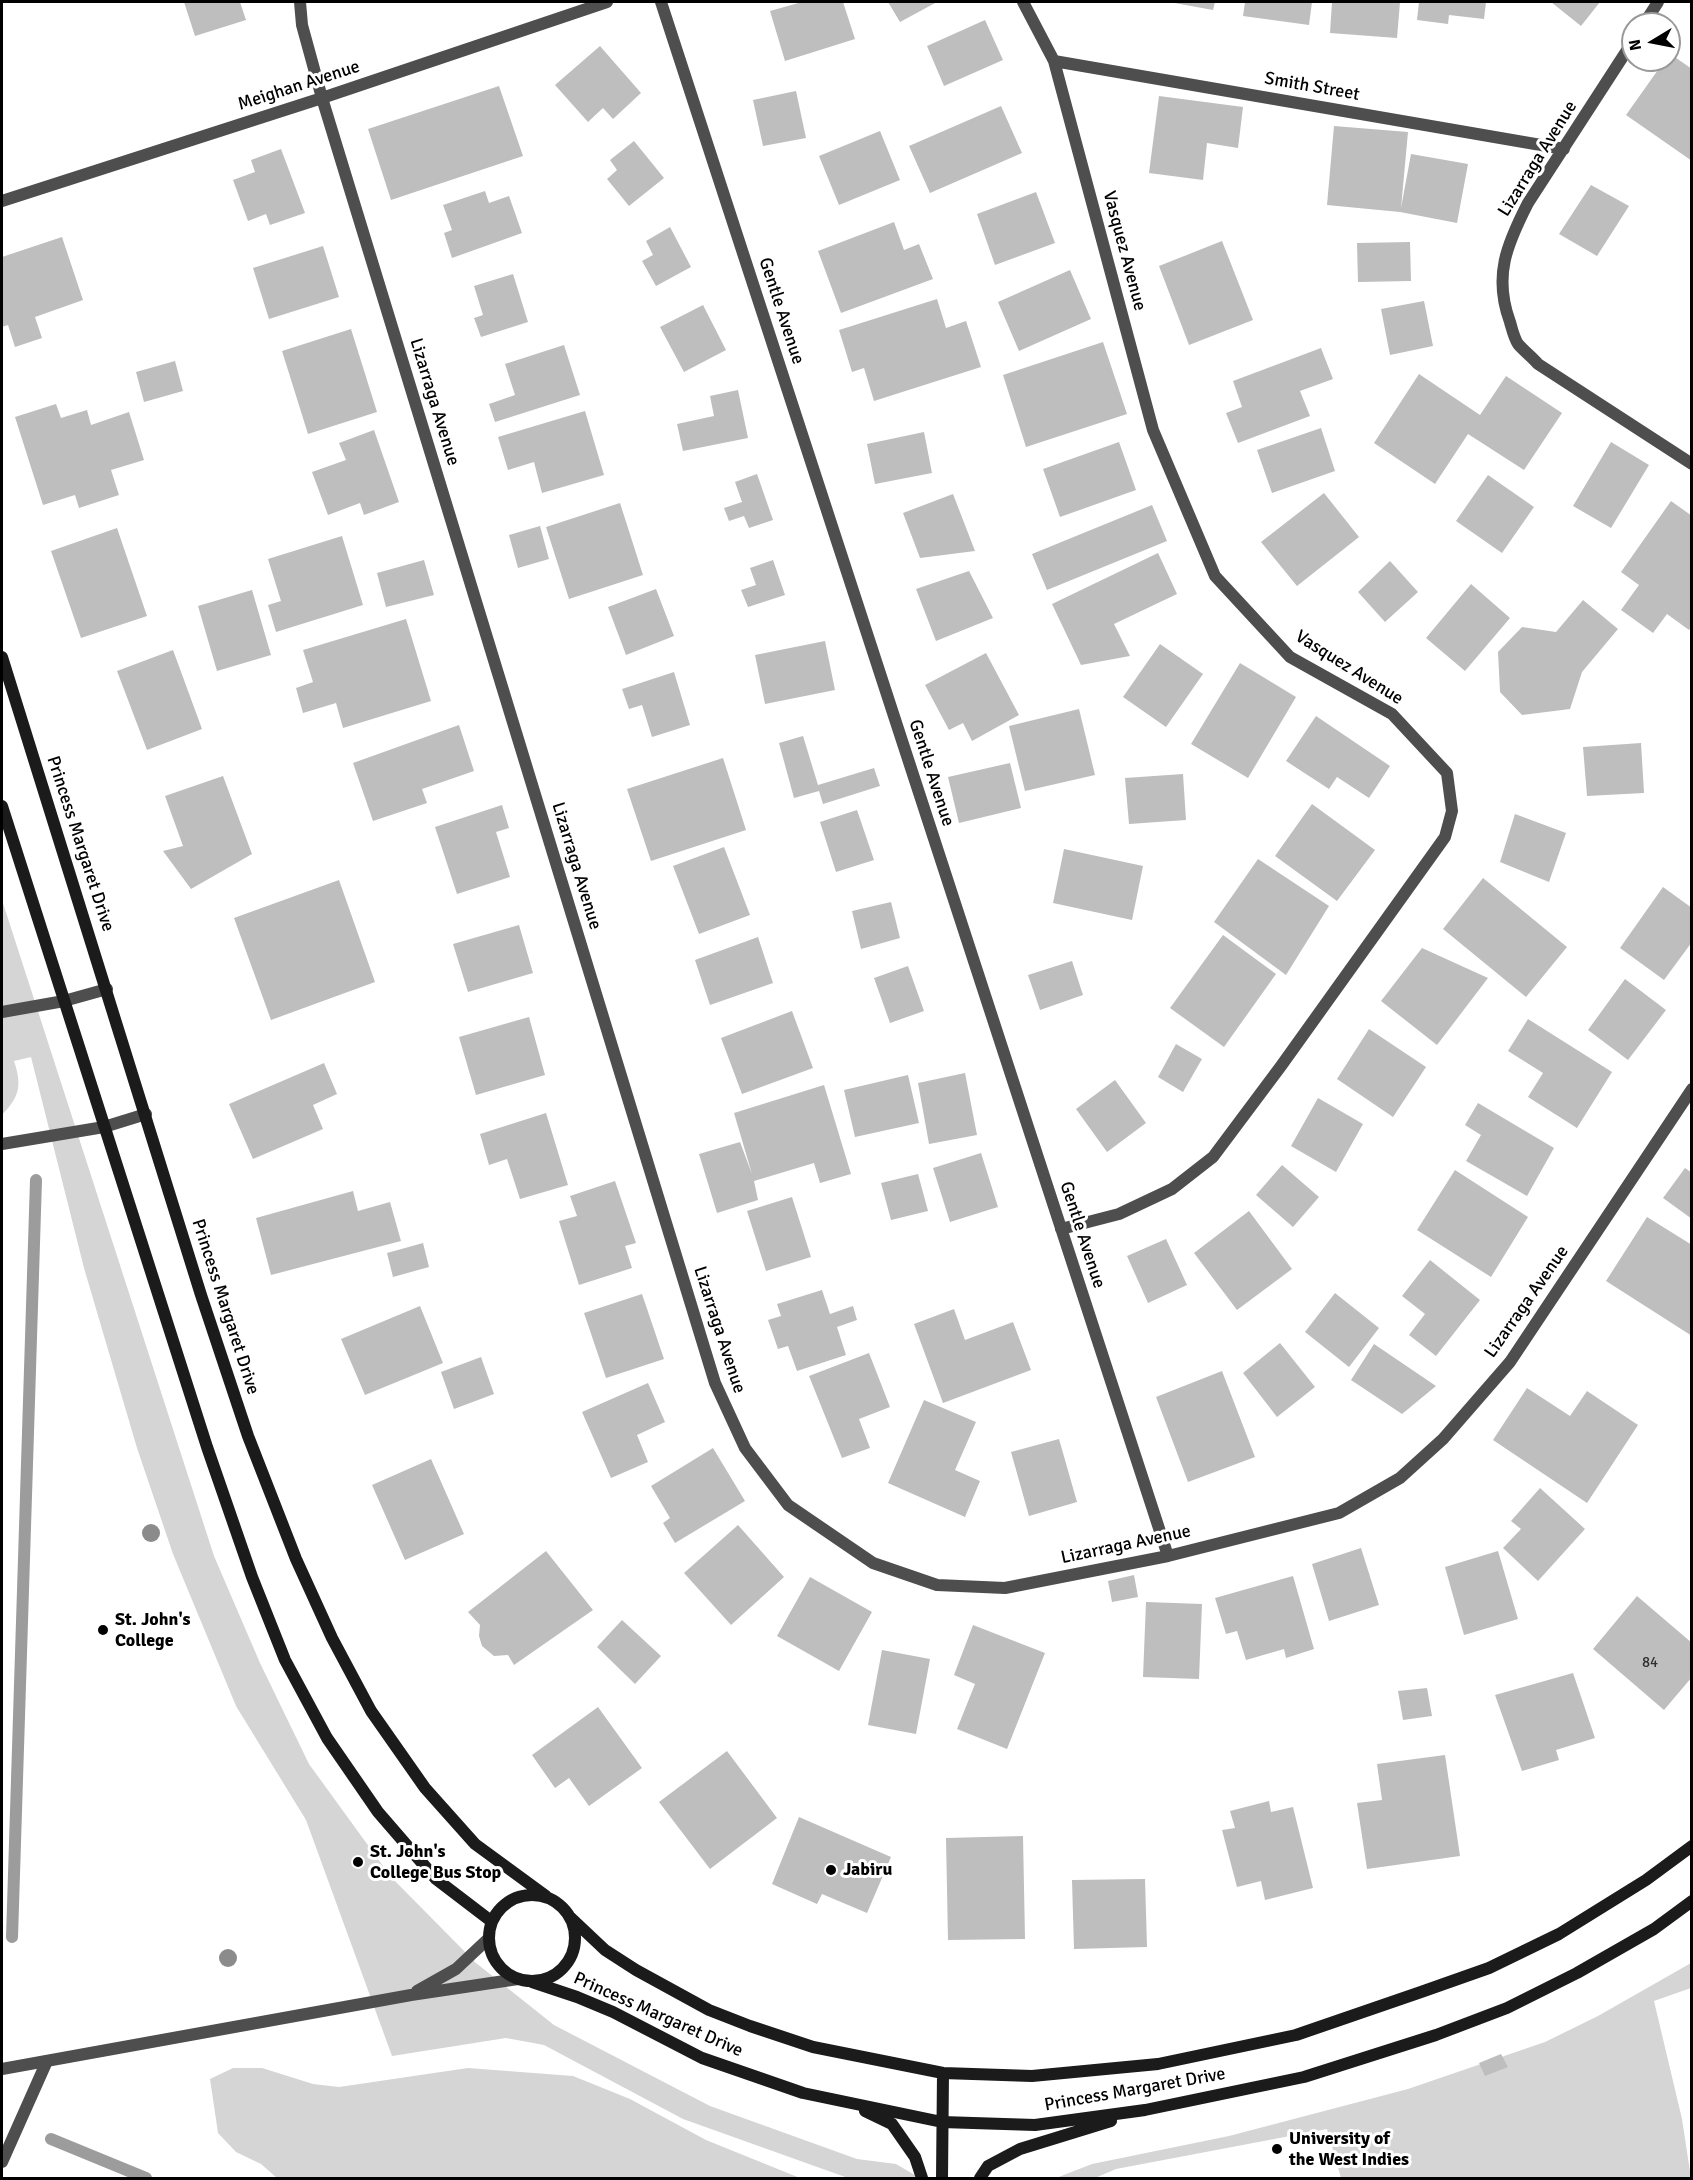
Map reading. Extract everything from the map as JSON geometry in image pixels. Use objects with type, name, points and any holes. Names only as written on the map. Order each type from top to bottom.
[{"type":"main road","name":"Princess Margaret Drive","points":[[2,657],[201,1295],[248,1436],[296,1559],[332,1638],[371,1711],[426,1788],[475,1844],[546,1896]]},
{"type":"main road","points":[[2,806],[207,1447],[252,1577],[285,1660],[327,1738],[378,1812],[436,1879],[491,1921]]},
{"type":"main road","name":"Princess Margaret Drive","points":[[570,1917],[605,1950],[620,1960],[709,2010],[750,2026],[813,2047],[943,2073],[1032,2076],[1158,2064],[1296,2035],[1490,1968],[1550,1939],[1646,1880],[1692,1846]]},
{"type":"main road","points":[[533,1894],[546,1896],[560,1904],[570,1917],[575,1931],[575,1946],[570,1960],[560,1971],[547,1979],[532,1982],[518,1979],[506,1973],[496,1963],[490,1952],[491,1921],[498,1909],[508,1901],[533,1894]]},
{"type":"main road","name":"Princess Margaret Drive","points":[[532,1982],[604,2008],[702,2058],[803,2093],[942,2122],[1035,2125],[1145,2110],[1304,2077],[1436,2035],[1508,2008],[1577,1973],[1654,1929],[1692,1901]]},
{"type":"main road","points":[[942,2178],[943,2073]]},
{"type":"main road","points":[[848,2103],[892,2124],[915,2157],[922,2178]]},
{"type":"main road","points":[[980,2178],[988,2166],[1020,2149],[1145,2110]]},
{"type":"street","name":"Lizarraga Avenue","points":[[300,2],[302,25],[322,98],[715,1383],[746,1448],[788,1505],[873,1563],[937,1585],[1005,1588],[1168,1556],[1339,1513],[1400,1478],[1443,1439],[1510,1362],[1692,1089]]},
{"type":"street","name":"Meighan Avenue","points":[[2,201],[322,98],[607,2]]},
{"type":"street","name":"Gentle Avenue","points":[[661,2],[1168,1556]]},
{"type":"street","name":"Vasquez Avenue","points":[[1023,2],[1054,61],[1154,430],[1215,576],[1290,657],[1392,714],[1447,773],[1452,811],[1445,837],[1288,1057],[1213,1157],[1172,1189],[1119,1214],[1061,1229]]},
{"type":"street","name":"Lizarraga Avenue","points":[[1621,59],[1528,203],[1505,255],[1501,285],[1506,313],[1517,343],[1538,364],[1692,464]]},
{"type":"street","name":"Smith Street","points":[[1054,61],[1564,149]]},
{"type":"street","points":[[2,1011],[64,1001],[107,989]]},
{"type":"street","points":[[2,1144],[104,1127],[146,1114]]},
{"type":"street","points":[[411,1995],[456,1969],[489,1938]]},
{"type":"street","points":[[2,2069],[411,1995],[518,1979]]},
{"type":"street","points":[[2,2162],[47,2061]]},
{"type":"shaded area","points":[[2,900],[214,1556],[260,1663],[309,1764],[391,1877],[476,1963],[554,2025],[710,2106],[857,2159],[896,2164],[920,2178],[848,2178],[683,2119],[544,2045],[506,2038],[392,2056],[306,1820],[236,1706],[173,1554],[137,1448],[84,1268],[31,1057],[14,1061],[18,1090],[13,1102],[2,1115]]},
{"type":"shaded area","points":[[1691,1963],[1691,1988],[1654,2001],[1682,2119],[1691,2178],[1341,2178],[1327,2129],[1116,2169],[1095,2178],[1056,2178],[1092,2164],[1229,2136],[1408,2089],[1545,2042],[1598,2016]]},
{"type":"shaded area","points":[[233,2068],[262,2068],[313,2084],[339,2087],[468,2068],[573,2076],[630,2099],[706,2140],[800,2178],[277,2178],[261,2164],[236,2152],[218,2133],[210,2079]]},
{"type":"building","points":[[184,2],[240,2],[246,20],[195,36]]},
{"type":"building","points":[[802,2],[843,2],[855,39],[785,61],[770,11]]},
{"type":"building","points":[[888,2],[937,2],[900,22]]},
{"type":"building","points":[[1169,2],[1215,2],[1213,10]]},
{"type":"building","points":[[1245,2],[1312,2],[1309,25],[1243,16]]},
{"type":"building","points":[[1332,2],[1400,2],[1397,38],[1330,33]]},
{"type":"building","points":[[1419,2],[1486,2],[1484,19],[1449,15],[1448,24],[1417,20]]},
{"type":"building","points":[[1551,2],[1600,2],[1581,26]]},
{"type":"building","points":[[985,20],[1003,60],[944,86],[927,46]]},
{"type":"building","points":[[600,46],[641,93],[613,119],[603,108],[588,122],[555,85]]},
{"type":"building","points":[[1681,61],[1692,69],[1692,161],[1626,115],[1656,72],[1681,72]]},
{"type":"building","points":[[499,86],[523,156],[391,200],[368,129]]},
{"type":"building","points":[[796,91],[806,138],[763,146],[753,100]]},
{"type":"building","points":[[1159,96],[1243,107],[1238,148],[1207,143],[1203,180],[1149,173]]},
{"type":"building","points":[[1001,106],[1022,153],[930,193],[909,146]]},
{"type":"building","points":[[1334,126],[1408,132],[1401,208],[1411,154],[1468,164],[1457,223],[1400,212],[1327,205]]},
{"type":"building","points":[[880,131],[900,180],[839,205],[819,156]]},
{"type":"building","points":[[634,141],[664,178],[629,206],[607,179],[617,170],[610,160]]},
{"type":"building","points":[[281,149],[305,213],[270,225],[266,214],[248,221],[233,180],[255,172],[251,160]]},
{"type":"building","points":[[1591,185],[1629,206],[1597,256],[1559,234]]},
{"type":"building","points":[[485,191],[489,203],[509,196],[522,233],[452,258],[444,233],[452,230],[443,205]]},
{"type":"building","points":[[1036,192],[1055,243],[995,265],[977,214]]},
{"type":"building","points":[[894,222],[904,250],[919,244],[933,279],[841,313],[818,251]]},
{"type":"building","points":[[670,227],[691,267],[656,286],[642,261],[653,255],[646,241]]},
{"type":"building","points":[[62,237],[83,300],[35,317],[42,338],[15,347],[8,325],[2,327],[2,257]]},
{"type":"building","points":[[1222,241],[1253,320],[1189,345],[1159,266]]},
{"type":"building","points":[[1410,242],[1411,281],[1358,282],[1357,243]]},
{"type":"building","points":[[323,246],[339,297],[269,319],[253,268]]},
{"type":"building","points":[[1070,270],[1091,319],[1019,351],[998,302]]},
{"type":"building","points":[[513,274],[528,322],[481,337],[474,318],[483,315],[474,286]]},
{"type":"building","points":[[937,299],[946,328],[966,321],[981,367],[874,401],[864,368],[852,372],[839,330]]},
{"type":"building","points":[[1424,301],[1433,346],[1390,355],[1381,309]]},
{"type":"building","points":[[703,305],[726,350],[684,372],[660,327]]},
{"type":"building","points":[[351,329],[377,412],[308,434],[282,351]]},
{"type":"building","points":[[1103,342],[1127,414],[1026,447],[1003,375]]},
{"type":"building","points":[[564,345],[580,395],[495,422],[489,404],[515,395],[505,364]]},
{"type":"building","points":[[1321,348],[1333,379],[1300,391],[1310,416],[1238,443],[1226,413],[1242,407],[1233,381]]},
{"type":"building","points":[[175,361],[183,391],[144,402],[136,372]]},
{"type":"building","points":[[1419,374],[1480,415],[1506,376],[1562,413],[1524,470],[1468,434],[1435,484],[1374,443]]},
{"type":"building","points":[[738,390],[748,438],[683,451],[677,424],[714,416],[710,396]]},
{"type":"building","points":[[56,404],[61,418],[87,410],[91,425],[129,412],[144,460],[111,470],[119,495],[79,508],[75,495],[43,505],[15,417]]},
{"type":"building","points":[[585,411],[604,475],[542,493],[534,462],[508,470],[498,437]]},
{"type":"building","points":[[1321,428],[1335,471],[1272,493],[1257,450]]},
{"type":"building","points":[[374,430],[399,502],[364,515],[360,503],[328,515],[312,472],[346,460],[339,443]]},
{"type":"building","points":[[924,432],[932,473],[875,484],[867,444]]},
{"type":"building","points":[[1119,442],[1136,490],[1060,517],[1043,469]]},
{"type":"building","points":[[1611,442],[1649,465],[1611,528],[1573,506]]},
{"type":"building","points":[[757,474],[773,520],[749,528],[744,516],[729,521],[724,508],[742,502],[735,482]]},
{"type":"building","points":[[1488,475],[1534,507],[1502,553],[1456,521]]},
{"type":"building","points":[[1324,493],[1359,537],[1297,586],[1261,542]]},
{"type":"building","points":[[953,494],[975,551],[920,558],[903,513]]},
{"type":"building","points":[[1671,501],[1692,516],[1692,626],[1689,630],[1667,614],[1653,633],[1621,610],[1639,585],[1621,572]]},
{"type":"building","points":[[620,503],[643,575],[569,599],[546,527]]},
{"type":"building","points":[[1152,505],[1167,541],[1047,590],[1032,554]]},
{"type":"building","points":[[540,526],[549,559],[518,568],[509,535]]},
{"type":"building","points":[[117,528],[147,616],[81,638],[51,551]]},
{"type":"building","points":[[342,536],[363,605],[276,632],[268,605],[281,601],[268,559]]},
{"type":"building","points":[[1158,553],[1177,594],[1114,624],[1130,656],[1081,665],[1052,604]]},
{"type":"building","points":[[424,560],[434,595],[386,607],[377,573]]},
{"type":"building","points":[[773,560],[785,595],[748,607],[741,590],[756,585],[750,568]]},
{"type":"building","points":[[1390,561],[1418,592],[1385,622],[1358,592]]},
{"type":"building","points":[[969,571],[993,618],[936,641],[916,589]]},
{"type":"building","points":[[1471,584],[1510,618],[1465,671],[1426,638]]},
{"type":"building","points":[[656,589],[674,636],[626,655],[608,607]]},
{"type":"building","points":[[252,590],[271,655],[217,671],[198,606]]},
{"type":"building","points":[[1583,600],[1618,629],[1582,672],[1570,709],[1522,715],[1500,692],[1498,652],[1522,627],[1556,632]]},
{"type":"building","points":[[406,619],[431,701],[343,728],[336,703],[303,713],[296,688],[313,682],[303,650]]},
{"type":"building","points":[[825,641],[835,690],[765,704],[755,655]]},
{"type":"building","points":[[1160,644],[1203,674],[1166,727],[1123,697]]},
{"type":"building","points":[[173,650],[202,729],[147,750],[117,671]]},
{"type":"building","points":[[986,653],[1019,715],[972,741],[963,723],[949,730],[925,685]]},
{"type":"building","points":[[1240,663],[1296,697],[1248,778],[1191,744]]},
{"type":"building","points":[[674,672],[690,725],[652,737],[642,705],[629,709],[622,689]]},
{"type":"building","points":[[1079,709],[1095,775],[1025,791],[1009,726]]},
{"type":"building","points":[[1316,716],[1390,766],[1369,798],[1337,777],[1329,789],[1286,761]]},
{"type":"building","points":[[459,725],[474,771],[422,789],[427,803],[373,821],[353,763]]},
{"type":"building","points":[[803,736],[818,785],[874,768],[880,786],[823,804],[819,791],[794,798],[779,743]]},
{"type":"building","points":[[1641,743],[1644,793],[1587,796],[1583,747]]},
{"type":"building","points":[[723,758],[746,830],[651,861],[627,789]]},
{"type":"building","points":[[1010,763],[1021,808],[959,823],[948,777]]},
{"type":"building","points":[[1183,774],[1186,820],[1129,824],[1125,778]]},
{"type":"building","points":[[223,776],[252,854],[191,889],[163,851],[183,846],[165,796]]},
{"type":"building","points":[[1312,804],[1375,850],[1337,901],[1275,856]]},
{"type":"building","points":[[502,805],[509,828],[496,832],[510,877],[457,894],[435,827]]},
{"type":"building","points":[[857,810],[874,860],[836,872],[820,822]]},
{"type":"building","points":[[1515,814],[1566,833],[1549,882],[1500,862]]},
{"type":"building","points":[[724,847],[750,915],[699,934],[673,866]]},
{"type":"building","points":[[1064,849],[1143,866],[1132,920],[1053,903]]},
{"type":"building","points":[[1258,859],[1329,906],[1286,975],[1214,922]]},
{"type":"building","points":[[1483,878],[1567,947],[1526,997],[1443,929]]},
{"type":"building","points":[[339,880],[375,982],[271,1020],[234,918]]},
{"type":"building","points":[[1663,887],[1692,908],[1692,942],[1664,980],[1620,948]]},
{"type":"building","points":[[891,902],[900,938],[861,949],[852,911]]},
{"type":"building","points":[[519,925],[533,973],[468,992],[453,944]]},
{"type":"building","points":[[1223,935],[1276,974],[1224,1047],[1170,1008]]},
{"type":"building","points":[[758,937],[773,983],[710,1005],[695,960]]},
{"type":"building","points":[[1422,948],[1488,978],[1437,1045],[1381,1001]]},
{"type":"building","points":[[1072,961],[1083,995],[1040,1010],[1028,975]]},
{"type":"building","points":[[908,966],[924,1011],[890,1023],[874,978]]},
{"type":"building","points":[[1625,979],[1666,1010],[1628,1060],[1588,1030]]},
{"type":"building","points":[[792,1011],[813,1068],[742,1094],[721,1038]]},
{"type":"building","points":[[529,1017],[545,1075],[476,1095],[459,1037]]},
{"type":"building","points":[[1528,1019],[1612,1072],[1577,1128],[1528,1097],[1543,1073],[1508,1051]]},
{"type":"building","points":[[1369,1029],[1426,1067],[1393,1117],[1337,1079]]},
{"type":"building","points":[[1176,1044],[1202,1059],[1183,1092],[1158,1077]]},
{"type":"building","points":[[324,1063],[337,1094],[313,1105],[323,1129],[253,1159],[229,1104]]},
{"type":"building","points":[[965,1073],[977,1135],[929,1144],[918,1083]]},
{"type":"building","points":[[908,1075],[919,1123],[855,1137],[844,1090]]},
{"type":"building","points":[[1115,1080],[1146,1123],[1107,1152],[1076,1109]]},
{"type":"building","points":[[824,1085],[851,1174],[820,1183],[814,1163],[754,1181],[758,1200],[717,1213],[699,1154],[740,1142],[752,1174],[734,1113]]},
{"type":"building","points":[[1318,1098],[1363,1124],[1336,1172],[1291,1146]]},
{"type":"building","points":[[1478,1103],[1554,1148],[1527,1196],[1466,1161],[1481,1135],[1465,1125]]},
{"type":"building","points":[[546,1113],[568,1185],[520,1199],[507,1159],[489,1165],[480,1134]]},
{"type":"building","points":[[981,1153],[998,1207],[950,1222],[933,1168]]},
{"type":"building","points":[[1282,1165],[1319,1197],[1293,1227],[1256,1195]]},
{"type":"building","points":[[1685,1168],[1692,1173],[1692,1219],[1663,1198]]},
{"type":"building","points":[[1455,1170],[1528,1217],[1491,1277],[1417,1230]]},
{"type":"building","points":[[918,1174],[928,1211],[891,1220],[881,1183]]},
{"type":"building","points":[[615,1181],[636,1243],[625,1246],[632,1268],[579,1285],[559,1221],[577,1216],[570,1196]]},
{"type":"building","points":[[353,1191],[358,1211],[390,1202],[401,1241],[271,1275],[256,1218]]},
{"type":"building","points":[[792,1197],[811,1257],[766,1271],[747,1211]]},
{"type":"building","points":[[1249,1211],[1292,1269],[1237,1310],[1194,1253]]},
{"type":"building","points":[[1647,1217],[1692,1245],[1692,1336],[1606,1281]]},
{"type":"building","points":[[1166,1239],[1187,1285],[1148,1303],[1127,1256]]},
{"type":"building","points":[[423,1243],[429,1267],[393,1277],[387,1253]]},
{"type":"building","points":[[1430,1260],[1480,1300],[1436,1356],[1409,1335],[1425,1314],[1402,1296]]},
{"type":"building","points":[[822,1290],[830,1314],[853,1306],[857,1320],[837,1327],[846,1355],[797,1371],[788,1346],[778,1349],[768,1320],[781,1316],[777,1304]]},
{"type":"building","points":[[1335,1293],[1379,1328],[1349,1367],[1305,1332]]},
{"type":"building","points":[[642,1294],[664,1359],[606,1378],[584,1313]]},
{"type":"building","points":[[420,1306],[443,1363],[365,1395],[341,1339]]},
{"type":"building","points":[[954,1309],[965,1340],[1013,1322],[1031,1370],[943,1403],[914,1324]]},
{"type":"building","points":[[1280,1343],[1315,1387],[1277,1417],[1243,1373]]},
{"type":"building","points":[[1374,1344],[1436,1386],[1402,1414],[1351,1380]]},
{"type":"building","points":[[869,1353],[890,1407],[859,1419],[870,1448],[842,1458],[809,1376]]},
{"type":"building","points":[[481,1357],[494,1394],[454,1409],[441,1372]]},
{"type":"building","points":[[1222,1371],[1255,1457],[1188,1482],[1156,1397]]},
{"type":"building","points":[[648,1383],[665,1422],[637,1435],[648,1462],[611,1478],[582,1412]]},
{"type":"building","points":[[1527,1388],[1570,1416],[1587,1391],[1638,1425],[1587,1503],[1493,1440]]},
{"type":"building","points":[[924,1400],[976,1422],[955,1470],[980,1481],[965,1517],[888,1483]]},
{"type":"building","points":[[1059,1439],[1077,1502],[1029,1516],[1011,1452]]},
{"type":"building","points":[[713,1448],[745,1501],[675,1543],[663,1523],[670,1518],[651,1486]]},
{"type":"building","points":[[431,1459],[464,1534],[405,1560],[372,1485]]},
{"type":"building","points":[[1540,1488],[1585,1529],[1538,1581],[1503,1548],[1521,1529],[1511,1521]]},
{"type":"building","points":[[738,1525],[784,1577],[731,1625],[684,1573]]},
{"type":"building","points":[[1361,1548],[1379,1605],[1329,1621],[1312,1564]]},
{"type":"building","points":[[546,1551],[593,1610],[514,1665],[508,1655],[494,1656],[482,1646],[479,1636],[480,1625],[468,1612]]},
{"type":"building","points":[[1498,1551],[1518,1619],[1464,1635],[1445,1567]]},
{"type":"building","points":[[1134,1575],[1138,1597],[1112,1602],[1108,1581]]},
{"type":"building","points":[[1293,1576],[1314,1649],[1286,1658],[1284,1649],[1246,1660],[1237,1631],[1226,1634],[1215,1598]]},
{"type":"building","points":[[810,1577],[872,1612],[839,1671],[777,1636]]},
{"type":"building","points":[[1637,1596],[1692,1643],[1692,1677],[1664,1710],[1593,1649]]},
{"type":"building","points":[[1146,1602],[1202,1604],[1199,1679],[1143,1677]]},
{"type":"building","points":[[622,1620],[661,1656],[635,1684],[597,1647]]},
{"type":"building","points":[[973,1625],[1045,1653],[1007,1749],[957,1729],[975,1684],[954,1675]]},
{"type":"building","points":[[882,1650],[930,1659],[916,1734],[868,1725]]},
{"type":"building","points":[[1573,1673],[1595,1738],[1556,1750],[1559,1760],[1522,1771],[1495,1695]]},
{"type":"building","points":[[1427,1688],[1432,1716],[1403,1720],[1398,1691]]},
{"type":"building","points":[[598,1707],[642,1768],[589,1806],[569,1778],[555,1788],[532,1755]]},
{"type":"building","points":[[727,1751],[777,1818],[710,1869],[659,1802]]},
{"type":"building","points":[[1445,1755],[1460,1856],[1367,1869],[1357,1803],[1382,1800],[1377,1764]]},
{"type":"building","points":[[1269,1801],[1271,1812],[1293,1807],[1313,1888],[1265,1900],[1261,1881],[1237,1887],[1222,1830],[1235,1828],[1230,1811]]},
{"type":"building","name":"Jabiru","points":[[799,1817],[891,1857],[867,1913],[822,1894],[817,1904],[772,1884]]},
{"type":"building","points":[[1023,1836],[1025,1939],[948,1940],[946,1838]]},
{"type":"building","points":[[1145,1879],[1147,1947],[1074,1949],[1072,1880]]},
{"type":"building","points":[[1501,2054],[1508,2067],[1485,2076],[1479,2063]]},
{"type":"waterway","points":[[12,1937],[36,1180]]},
{"type":"waterway","points":[[51,2139],[146,2178]]},
{"type":"place","name":"St. John's College","points":[[103,1630]]},
{"type":"place","name":"St. John's College Bus Stop","points":[[358,1862]]},
{"type":"place","name":"Jabiru","points":[[831,1870]]},
{"type":"place","name":"University of the West Indies","points":[[1277,2149]]}]
